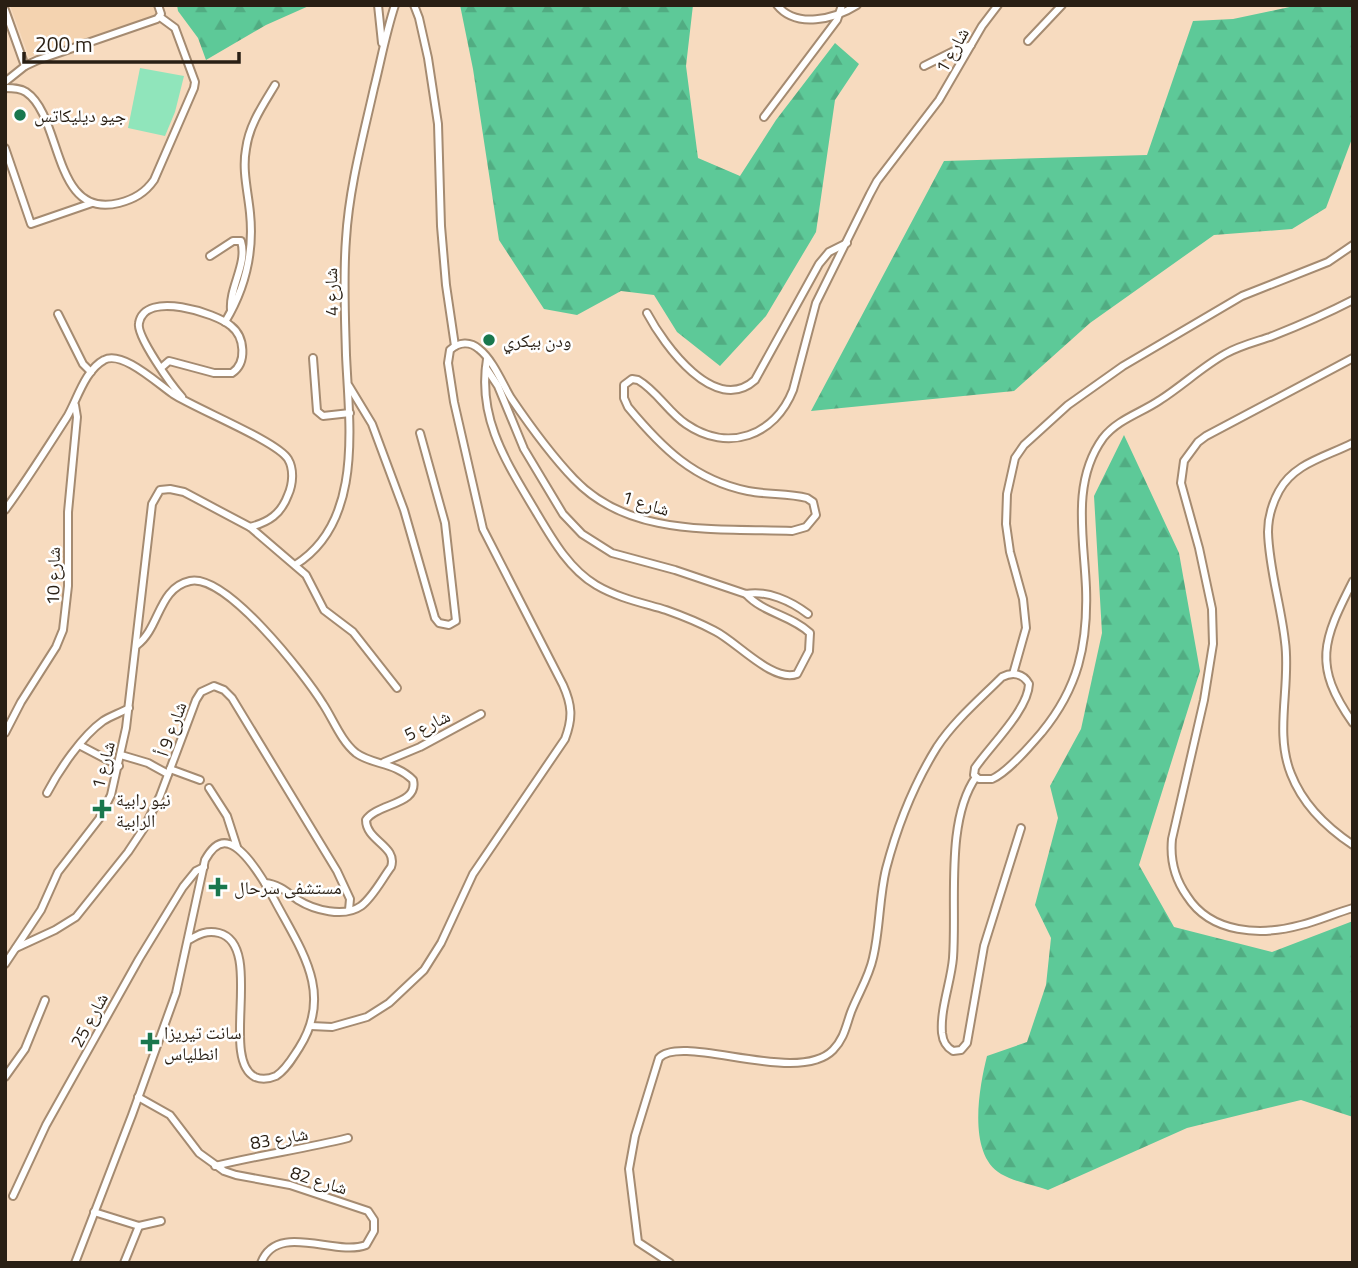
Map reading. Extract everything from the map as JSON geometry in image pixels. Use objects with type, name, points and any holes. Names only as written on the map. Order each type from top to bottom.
[{"type":"street","points":[[5,88],[20,89],[35,100],[65,173],[78,192],[92,203],[108,206],[138,196],[148,189],[162,165],[193,93],[195,82],[175,28],[160,17],[158,5]]},
{"type":"street","points":[[378,5],[383,52]]},
{"type":"street","name":"شارع 4","points":[[295,565],[316,549],[327,536],[334,520],[350,455],[346,237],[360,153],[395,5]]},
{"type":"street","points":[[311,1026],[331,1027],[367,1017],[389,1003],[424,970],[441,943],[473,874],[565,739],[572,720],[571,703],[563,685],[483,529],[461,437],[447,363],[450,350],[455,346],[441,226],[438,124],[426,49],[414,5]]},
{"type":"street","points":[[777,5],[783,12],[799,19],[820,18],[857,5]]},
{"type":"street","name":"شارع 1","points":[[455,346],[460,343],[473,345],[482,351],[486,363],[528,424],[570,475],[610,506],[625,514],[657,524],[695,528],[800,530],[811,523],[816,515],[813,502],[795,495],[737,488],[689,468],[672,455],[628,407],[623,391],[626,382],[638,380],[684,424],[716,437],[750,435],[768,426],[782,413],[788,402],[816,303],[877,181],[939,100],[998,5]]},
{"type":"street","points":[[1028,41],[1062,5]]},
{"type":"street","points":[[764,117],[837,20],[841,9]]},
{"type":"street","points":[[5,10],[25,66]]},
{"type":"street","points":[[5,82],[25,66],[160,17]]},
{"type":"street","points":[[924,66],[971,45]]},
{"type":"street","points":[[225,322],[241,290],[251,249],[245,152],[251,128],[275,85]]},
{"type":"street","points":[[5,148],[31,224],[92,203]]},
{"type":"street","points":[[210,256],[237,239],[241,241],[242,256],[231,297],[231,311]]},
{"type":"street","points":[[647,313],[660,334],[705,383],[728,390],[743,389],[755,380],[819,264],[829,252],[847,243]]},
{"type":"street","points":[[1013,674],[1026,628],[1023,599],[1010,552],[1006,524],[1007,494],[1015,458],[1024,445],[1068,405],[1123,366],[1242,296],[1328,262],[1353,245]]},
{"type":"street","points":[[976,777],[985,780],[997,777],[1035,740],[1063,704],[1077,673],[1083,645],[1085,612],[1081,520],[1083,489],[1090,462],[1109,431],[1131,415],[1158,402],[1226,354],[1353,300]]},
{"type":"street","points":[[160,368],[169,361],[222,374],[236,371],[241,361],[241,340],[233,327],[188,308],[172,305],[154,308],[142,316],[139,330],[160,368],[186,402]]},
{"type":"street","points":[[58,314],[83,364],[91,372]]},
{"type":"street","points":[[313,358],[317,411],[323,416],[349,413]]},
{"type":"street","points":[[1353,358],[1206,436],[1184,461],[1181,483],[1212,610],[1213,645],[1171,853],[1176,874],[1190,901],[1202,913],[1224,925],[1250,931],[1274,930],[1301,925],[1353,908]]},
{"type":"street","points":[[5,510],[75,404],[91,372],[104,360],[120,359],[130,363],[186,402],[271,445],[289,462],[292,484],[284,504],[267,523],[250,527]]},
{"type":"street","points":[[486,363],[524,449],[563,514],[582,534],[600,547],[618,555],[675,570],[746,594],[757,604],[793,620],[810,633],[811,638],[809,651],[797,674],[790,676],[773,672],[741,646],[715,631],[669,611],[621,597],[599,587],[579,573],[550,536],[501,453],[489,413],[486,363]]},
{"type":"street","points":[[348,384],[372,424],[404,510],[435,618],[439,623],[449,625],[456,621],[445,523],[420,433]]},
{"type":"street","name":"شارع 10","points":[[5,733],[33,681],[57,647],[63,630],[68,586],[68,512],[77,417],[75,404]]},
{"type":"street","points":[[1353,443],[1313,461],[1289,477],[1272,506],[1268,530],[1272,571],[1286,644],[1283,724],[1287,765],[1294,782],[1317,816],[1353,845]]},
{"type":"street","name":"شارع 1","points":[[5,964],[41,910],[58,872],[106,808],[119,766],[129,708],[152,504],[160,490],[170,488],[184,492],[250,527]]},
{"type":"street","points":[[250,527],[295,565],[313,586],[324,610],[353,632],[397,688]]},
{"type":"street","name":"شارع 1","points":[[137,645],[146,636],[170,592],[189,581],[207,583],[271,635],[308,680],[355,752],[384,762],[411,777],[414,790],[406,798],[372,812],[366,820],[368,830],[390,852],[394,861],[367,899],[349,911]]},
{"type":"street","points":[[1353,581],[1331,628],[1326,650],[1332,690],[1353,723]]},
{"type":"street","points":[[746,594],[754,592],[774,597],[798,606],[808,614]]},
{"type":"street","points":[[670,1263],[638,1242],[629,1180],[635,1136],[659,1058],[667,1051],[690,1051],[773,1062],[802,1062],[819,1059],[835,1048],[847,1028],[850,1014],[871,968],[887,867],[917,785],[938,746],[959,721],[1002,677],[1013,674],[1027,679],[1029,690],[1013,718],[975,768],[976,777],[963,798],[954,855],[952,961],[942,1028],[943,1041],[953,1051],[961,1050],[967,1043],[984,946],[1021,828]]},
{"type":"street","name":"شارع 9 أ","points":[[14,948],[66,924],[85,908],[144,828],[196,700],[201,692],[211,686],[224,690],[240,711],[337,872],[350,899],[349,911]]},
{"type":"street","points":[[47,793],[80,746],[104,721],[129,708]]},
{"type":"street","name":"شارع 5","points":[[384,762],[420,747],[481,714]]},
{"type":"street","points":[[80,746],[119,766]]},
{"type":"street","points":[[121,755],[200,780]]},
{"type":"street","points":[[189,940],[209,932],[226,936],[234,942],[239,958],[242,1055],[247,1071],[253,1076],[269,1079],[280,1073],[311,1026],[315,1003],[310,968],[265,883],[237,847],[227,816],[209,788]]},
{"type":"street","name":"شارع 25","points":[[13,1196],[46,1125],[139,959],[183,887],[196,871],[204,866],[208,854],[218,845],[224,843],[237,847]]},
{"type":"street","points":[[75,1263],[176,993],[204,866]]},
{"type":"street","points":[[265,883],[273,883],[310,906],[328,911],[349,911]]},
{"type":"street","points":[[5,1077],[25,1049],[45,1000]]},
{"type":"street","name":"شارع 82","points":[[138,1097],[170,1115],[199,1153],[215,1166],[236,1175],[290,1185],[348,1202],[368,1211],[374,1220],[374,1231],[366,1245],[346,1248],[284,1242],[271,1248],[261,1263]]},
{"type":"street","name":"شارع 83","points":[[215,1166],[348,1138]]},
{"type":"street","points":[[94,1212],[139,1226],[161,1221]]},
{"type":"street","points":[[124,1263],[139,1226]]},
{"type":"shaded area","points":[[10,5],[154,5],[158,16],[29,57]]},
{"type":"green space","points":[[177,5],[311,5],[266,25],[206,60],[198,38],[178,11]]},
{"type":"green space","points":[[460,5],[693,5],[686,66],[698,158],[740,176],[776,120],[835,43],[859,64],[835,100],[816,232],[766,316],[720,366],[677,332],[654,295],[621,291],[577,315],[544,309],[499,240],[473,69]]},
{"type":"green space","points":[[1299,5],[1353,5],[1353,136],[1326,208],[1292,229],[1214,235],[1090,323],[1014,391],[811,411],[944,161],[1147,155],[1193,21],[1233,19]]},
{"type":"green space","points":[[140,68],[184,76],[175,112],[165,136],[128,128]]},
{"type":"green space","points":[[1124,435],[1179,553],[1200,671],[1139,865],[1174,927],[1272,952],[1353,921],[1353,1117],[1301,1100],[1187,1128],[1048,1190],[1006,1177],[990,1164],[983,1152],[980,1136],[979,1102],[987,1056],[1027,1042],[1046,985],[1051,938],[1035,905],[1058,818],[1050,786],[1081,729],[1102,633],[1094,496]]},
{"type":"place","name":"جيو ديليكاتس","points":[[20,115]]},
{"type":"place","name":"ودن بيكري","points":[[489,340]]},
{"type":"place","name":"نيو رابية الرابية","points":[[102,809]]},
{"type":"place","name":"مستشفى سرحال","points":[[218,887]]},
{"type":"place","name":"سانت تيريزا انطلياس","points":[[150,1042]]}]
